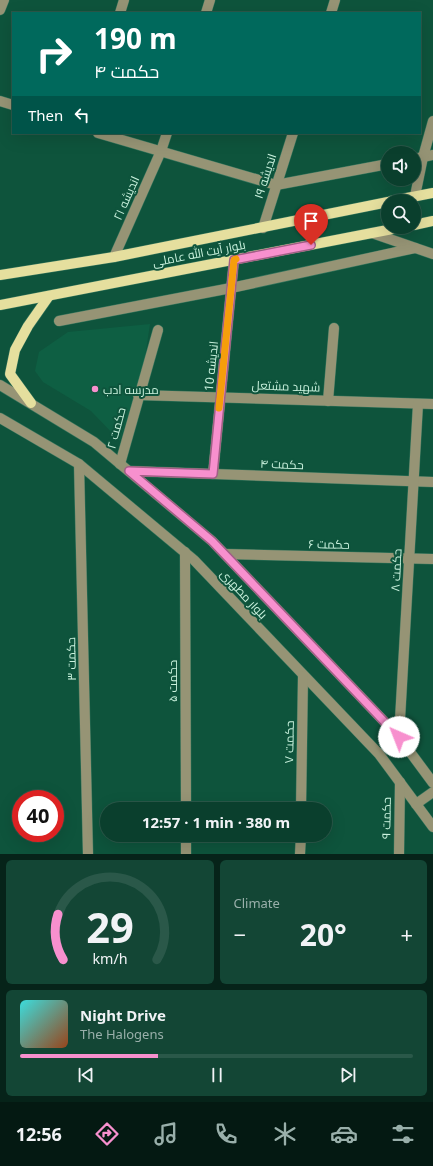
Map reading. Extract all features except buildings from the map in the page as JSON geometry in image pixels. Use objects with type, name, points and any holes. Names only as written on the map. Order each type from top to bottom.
[{"type":"main road","points":[[421,195],[433,193]]},
{"type":"main road","name":"بلوار آیت‌ الله عاملی","points":[[1,275],[114,256],[263,228],[381,203]]},
{"type":"main road","points":[[421,224],[433,221]]},
{"type":"main road","name":"بلوار آیت‌ الله عاملی","points":[[1,304],[381,231]]},
{"type":"main road","points":[[31,403],[10,374],[15,350],[28,326],[49,296]]},
{"type":"street","points":[[0,10],[4,0]]},
{"type":"street","points":[[120,12],[124,0]]},
{"type":"street","points":[[206,12],[210,0]]},
{"type":"street","points":[[331,12],[335,0]]},
{"type":"street","points":[[0,101],[12,105]]},
{"type":"street","points":[[416,194],[423,157],[433,121]]},
{"type":"street","points":[[102,134],[276,185],[381,165]]},
{"type":"street","name":"اندیشه ۲۱","points":[[114,256],[161,151],[167,134]]},
{"type":"street","name":"اندیشه ۱۹","points":[[263,228],[293,134]]},
{"type":"street","points":[[372,233],[433,254]]},
{"type":"street","points":[[59,321],[231,288],[415,248]]},
{"type":"street","name":"اندیشه 10","points":[[213,474],[234,260]]},
{"type":"street","points":[[328,401],[334,328]]},
{"type":"street","name":"حکمت ۲","points":[[120,464],[138,395],[158,330]]},
{"type":"street","name":"بلوار مطهری","points":[[0,385],[94,442],[212,541],[399,737],[433,783]]},
{"type":"street","name":"شهید مشتعل","points":[[138,395],[433,404]]},
{"type":"street","name":"حکمت ۸","points":[[399,737],[418,404]]},
{"type":"street","name":"بلوار مطهری","points":[[0,418],[79,464],[194,560],[379,754],[433,827]]},
{"type":"street","name":"حکمت ۳","points":[[79,464],[88,854]]},
{"type":"street","name":"حکمت ۴","points":[[129,471],[433,482]]},
{"type":"street","name":"حکمت ۵","points":[[185,552],[186,802]]},
{"type":"street","name":"حکمت ۶","points":[[225,554],[433,559]]},
{"type":"street","name":"حکمت ۷","points":[[301,802],[303,676]]},
{"type":"street","name":"حکمت ۹","points":[[399,854],[400,782]]},
{"type":"street","points":[[416,804],[433,792]]},
{"type":"street","points":[[186,842],[186,854]]},
{"type":"street","points":[[300,842],[300,854]]},
{"type":"shaded area","name":"مدرسه ادب","points":[[150,324],[144,364],[120,441],[91,411],[43,382],[35,371],[39,352],[68,332]]},
{"type":"slow traffic","points":[[219,408],[234,260],[236,259]]},
{"type":"place","name":"مدرسه ادب","points":[[95,389]]},
{"type":"route","points":[[311,245],[234,260],[213,474],[129,471],[212,541],[296,631],[399,737]]}]
